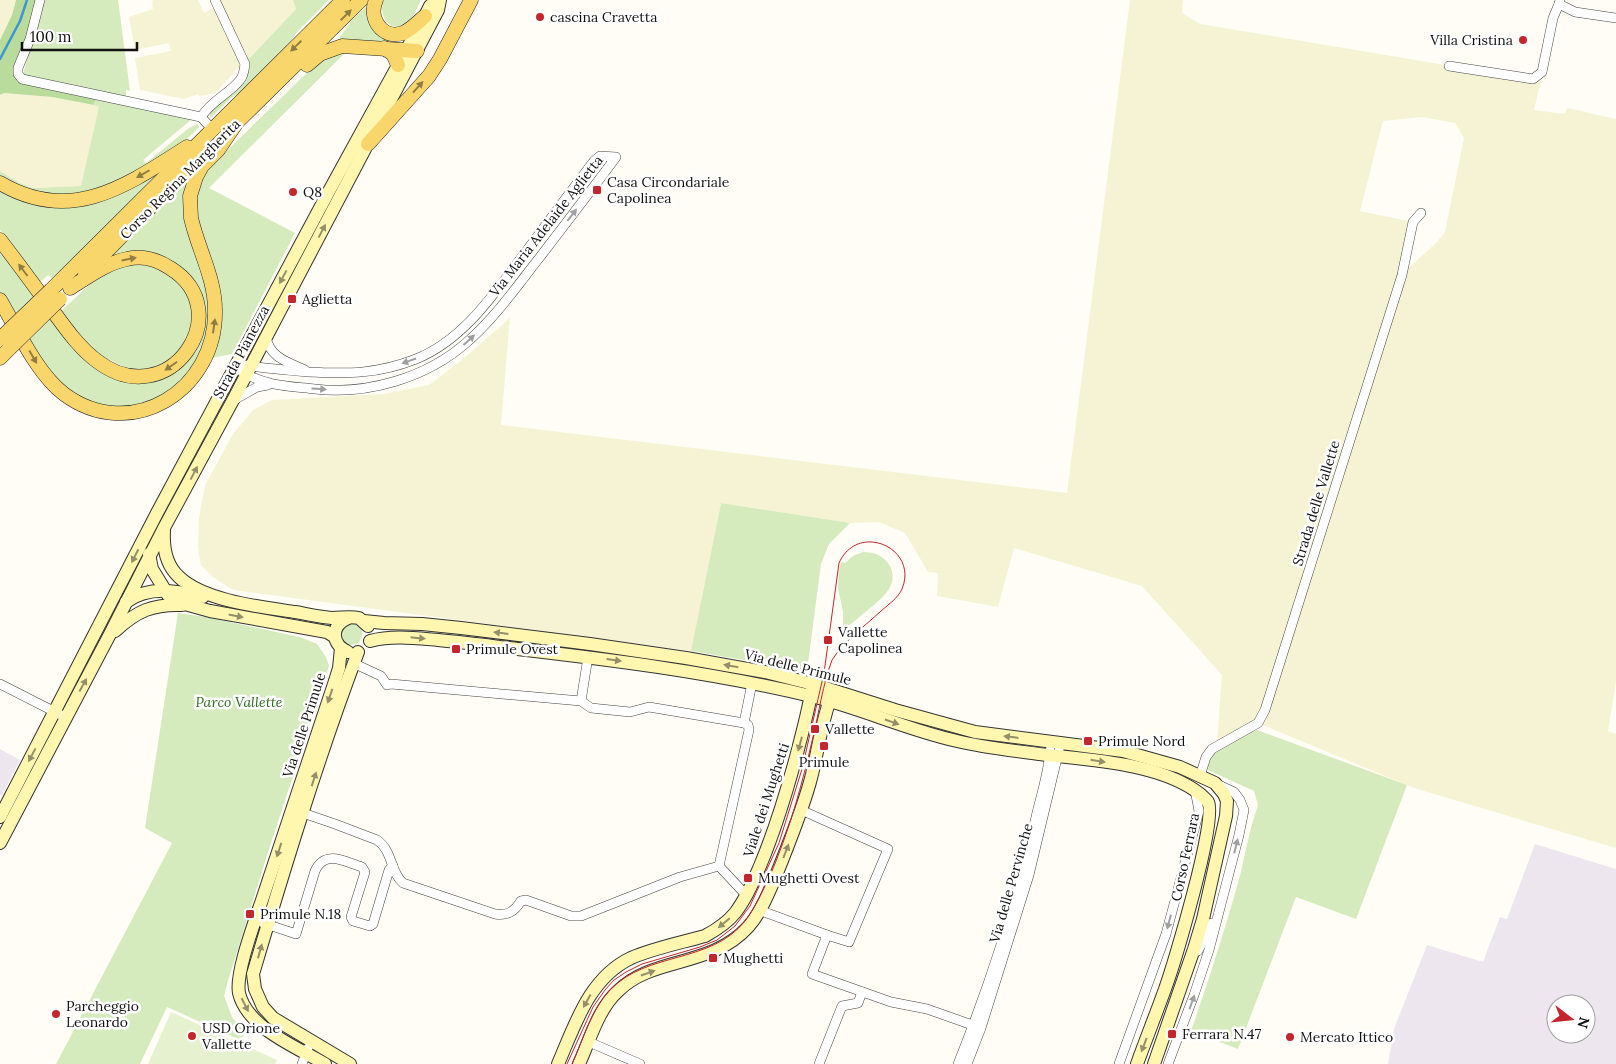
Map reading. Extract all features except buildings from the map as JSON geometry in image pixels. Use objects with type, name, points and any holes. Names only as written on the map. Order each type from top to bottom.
[{"type":"main road","points":[[315,28],[334,0]]},
{"type":"main road","name":"Corso Regina Margherita","points":[[0,358],[4,342],[55,294],[212,130],[343,0]]},
{"type":"main road","name":"Corso Regina Margherita","points":[[55,294],[70,288],[188,168],[287,75],[361,0]]},
{"type":"main road","points":[[376,0],[373,9],[374,19],[381,29],[388,33],[396,34],[410,30],[425,16]]},
{"type":"main road","name":"Strada Pianezza","points":[[0,843],[60,715],[92,640],[157,513],[242,368],[379,119],[425,16],[436,0]]},
{"type":"main road","name":"Strada Pianezza","points":[[379,119],[398,65],[411,50],[438,10],[440,0]]},
{"type":"main road","points":[[368,144],[379,119],[429,76],[471,0]]},
{"type":"main road","points":[[287,75],[303,69],[320,54],[335,47],[350,45],[411,50]]},
{"type":"main road","points":[[384,48],[393,54],[398,65]]},
{"type":"main road","points":[[0,300],[42,372],[55,387],[70,399],[94,410],[127,414],[154,408],[171,398],[190,381],[202,364],[211,343],[215,321],[216,309],[213,292],[191,218],[190,206],[193,186],[202,166],[218,150],[235,125]]},
{"type":"main road","points":[[0,183],[22,194],[39,198],[58,201],[86,199],[127,184],[212,130]]},
{"type":"main road","name":"Strada Pianezza","points":[[0,817],[109,636],[165,526],[232,402],[242,368],[266,337],[368,144]]},
{"type":"main road","points":[[0,240],[75,341],[97,362],[109,369],[137,377],[156,374],[172,367],[184,356],[197,333],[198,321],[195,298],[190,287],[182,277],[163,263],[143,258],[126,259],[112,263],[70,288]]},
{"type":"main road","points":[[157,513],[149,557],[152,569],[165,590],[174,600],[188,606]]},
{"type":"main road","points":[[165,526],[163,542],[172,569],[187,584],[218,598]]},
{"type":"main road","points":[[92,640],[109,618],[127,601],[140,594],[165,590],[332,618],[354,617],[364,621],[370,631],[370,641],[356,658],[338,645],[335,636],[339,624],[348,618]]},
{"type":"main road","points":[[109,636],[132,616],[162,606],[188,606],[327,632],[335,636]]},
{"type":"main road","name":"Via delle Primule","points":[[364,621],[422,624],[589,650],[758,671],[832,695],[905,726],[956,741],[999,749],[1123,751],[1153,759],[1200,776],[1215,784]]},
{"type":"main road","name":"Via delle Primule","points":[[370,641],[387,637],[589,650],[752,683],[812,690]]},
{"type":"main road","name":"Via delle Primule","points":[[306,1053],[263,1007],[255,989],[253,974],[268,925],[297,811],[339,668],[341,648]]},
{"type":"main road","name":"Via delle Primule","points":[[350,1064],[321,1059],[306,1053],[256,1022],[246,1009],[239,993],[239,974],[255,921],[356,658]]},
{"type":"main road","name":"Viale dei Mughetti","points":[[558,1064],[586,1002],[604,978],[618,966],[631,958],[705,936],[716,930],[735,913],[746,895],[768,848],[783,805],[812,690]]},
{"type":"main road","points":[[579,1064],[603,1011],[618,990],[637,977],[710,954],[725,947],[750,926],[760,910],[784,857],[801,810],[832,695]]},
{"type":"main road","name":"Via delle Primule","points":[[1054,749],[1085,758],[1134,767],[1176,780],[1195,790]]},
{"type":"main road","points":[[1154,1064],[1183,984],[1203,919],[1226,816],[1227,808],[1224,794],[1215,784]]},
{"type":"main road","name":"Corso Ferrara","points":[[1137,1064],[1168,978],[1186,918],[1209,824],[1210,810],[1208,801],[1195,790]]},
{"type":"street","points":[[40,0],[30,39],[18,68],[18,74],[22,79],[201,117],[207,107],[240,80],[244,73],[245,64],[215,0]]},
{"type":"street","points":[[1449,66],[1533,79],[1542,72],[1553,18],[1560,2],[1575,12],[1616,18]]},
{"type":"street","name":"Corso Regina Margherita","points":[[201,117],[212,130]]},
{"type":"street","name":"Via Maria Adelaide Aglietta","points":[[600,156],[616,158],[497,312],[465,344],[450,355],[417,373],[381,386],[339,390],[270,384],[259,381],[242,368],[340,374],[378,370],[418,358],[450,339],[483,307],[594,161],[600,156]]},
{"type":"street","name":"Strada delle Vallette","points":[[1200,776],[1206,757],[1212,748],[1258,723],[1265,710],[1402,274],[1413,222],[1421,212]]},
{"type":"street","name":"Via Maria Adelaide Aglietta","points":[[266,337],[268,347],[276,355],[310,372]]},
{"type":"street","name":"Via Maria Adelaide Aglietta","points":[[232,402],[257,387],[270,384]]},
{"type":"street","points":[[581,701],[589,650]]},
{"type":"street","points":[[356,658],[381,676],[386,685],[581,701],[591,708],[630,712],[649,707],[744,723]]},
{"type":"street","name":"Via delle Primule","points":[[719,866],[749,730],[748,725],[744,723],[752,683]]},
{"type":"street","points":[[0,684],[60,715]]},
{"type":"street","name":"Via delle Pervinche","points":[[966,1064],[1022,873],[1054,749]]},
{"type":"street","points":[[1168,1064],[1197,986],[1239,835],[1244,810],[1234,792],[1215,784]]},
{"type":"street","name":"Corso Ferrara","points":[[1119,1064],[1166,934],[1199,811],[1195,790]]},
{"type":"street","points":[[760,910],[849,942],[888,848],[801,810]]},
{"type":"street","points":[[297,811],[377,840],[383,844],[388,851],[398,879],[403,883],[495,914],[510,914],[521,901],[526,900],[571,916],[581,916],[680,877],[719,866],[746,895]]},
{"type":"street","points":[[255,921],[296,934],[315,871],[319,863],[324,859],[330,858],[362,867],[365,872],[351,917],[353,921],[370,926],[373,924],[389,870],[393,866]]},
{"type":"street","points":[[1183,984],[1220,906]]},
{"type":"street","points":[[827,935],[812,974],[890,1002],[926,1009],[977,1026]]},
{"type":"street","points":[[819,1064],[842,1006],[858,1003],[862,992]]},
{"type":"street","name":"Via delle Pervinche","points":[[958,1064],[977,1026]]},
{"type":"street","points":[[589,1042],[640,1064]]},
{"type":"shaded area","points":[[0,0],[16,0],[12,15],[0,40]]},
{"type":"shaded area","points":[[198,0],[204,13],[215,7],[212,0],[293,0],[296,9],[250,59],[242,64],[215,93],[199,96],[198,94],[184,99],[140,90],[135,58],[171,51],[169,43],[135,50],[129,17],[153,9],[152,1]]},
{"type":"shaded area","points":[[1130,0],[1183,0],[1182,13],[1200,24],[1541,81],[1534,110],[1565,114],[1567,108],[1616,119],[1616,682],[1608,731],[1616,734],[1616,848],[1414,788],[1258,723],[1217,743],[1222,675],[1142,586],[1014,548],[998,607],[937,596],[938,573],[928,572],[905,533],[879,522],[850,523],[721,503],[691,651],[240,591],[231,589],[213,577],[201,565],[198,548],[199,518],[205,485],[233,434],[253,410],[272,400],[383,394],[429,385],[462,360],[510,318],[501,425],[1067,493]],"holes":[[[1422,117],[1455,123],[1464,138],[1445,232],[1436,243],[1402,274],[1413,222],[1360,211],[1383,121]]]},
{"type":"shaded area","points":[[4,93],[52,97],[100,107],[81,186],[32,188],[0,171],[0,95]]},
{"type":"shaded area","points":[[0,749],[20,760],[2,795],[0,795]]},
{"type":"shaded area","points":[[1535,844],[1616,869],[1616,1064],[1388,1064],[1394,1029],[1427,945],[1483,962],[1500,917],[1507,919]]},
{"type":"green space","points":[[16,0],[37,0],[26,39],[16,60],[15,76],[96,97],[94,105],[52,97],[4,93],[0,95],[0,40],[12,15]]},
{"type":"green space","points":[[42,0],[118,0],[130,91],[126,90],[126,97],[23,75]]},
{"type":"green space","points":[[293,0],[329,0],[297,32],[285,50],[211,118],[210,110],[246,77],[250,66],[232,30],[246,55],[250,58],[296,9]]},
{"type":"green space","points":[[384,0],[421,0],[415,13],[406,24],[395,26],[386,21],[382,11]]},
{"type":"green space","points":[[367,6],[370,7],[389,39],[389,44],[337,41],[352,20]]},
{"type":"green space","points":[[336,53],[345,53],[209,188],[295,233],[232,354],[212,358],[220,330],[221,308],[217,288],[197,222],[195,209],[199,184],[204,173],[315,65]]},
{"type":"green space","points":[[96,97],[192,119],[143,160],[146,163],[189,128],[197,124],[199,127],[181,145],[136,173],[84,195],[37,194],[0,178],[0,171],[32,188],[81,186],[99,107],[94,105]]},
{"type":"green space","points":[[165,167],[52,278],[48,275],[38,284],[0,230],[0,188],[46,205]]},
{"type":"green space","points":[[192,175],[190,181],[208,286],[210,331],[190,374],[153,404],[102,408],[65,391],[30,346],[0,293],[0,246],[98,367],[166,374],[202,321],[172,265],[103,263]]},
{"type":"green space","points":[[130,262],[161,267],[185,287],[195,314],[186,345],[161,367],[133,371],[93,352],[60,312],[101,274]]},
{"type":"green space","points":[[721,503],[850,523],[829,544],[821,564],[807,671],[691,651]]},
{"type":"green space","points":[[863,552],[877,554],[883,558],[892,571],[893,578],[891,585],[882,597],[843,630],[843,612],[838,588],[841,562],[845,563],[853,556]]},
{"type":"green space","name":"Parco Vallette","points":[[178,613],[300,637],[317,644],[326,657],[329,666],[269,849],[224,996],[232,1017],[246,1033],[240,1040],[167,1007],[140,1064],[56,1064],[172,843],[145,828]]},
{"type":"green space","points":[[352,620],[362,628],[362,636],[356,644],[346,645],[337,628]]},
{"type":"green space","points":[[1257,730],[1407,785],[1356,919],[1296,897],[1238,1049],[1191,1031],[1238,883],[1258,805],[1254,791],[1208,770],[1209,762],[1219,749],[1226,744],[1242,735]]},
{"type":"green space","name":"USD Orione Vallette","points":[[171,1012],[277,1060],[275,1064],[148,1064]]},
{"type":"waterway","points":[[0,59],[20,21],[27,0]]},
{"type":"tram line","points":[[567,1064],[593,1007],[614,980],[642,964],[717,940],[735,926],[750,906],[779,843],[802,769],[824,673],[839,563],[848,550],[859,544],[872,542],[884,545],[895,552],[902,562],[905,574],[902,589],[893,601],[849,640],[832,660],[789,826],[769,878],[752,911],[731,935],[715,944],[642,969],[625,978],[610,990],[593,1016],[572,1064]]},
{"type":"place","name":"cascina Cravetta","points":[[540,17]]},
{"type":"place","name":"Villa Cristina","points":[[1523,40]]},
{"type":"place","name":"Casa Circondariale Capolinea","points":[[597,190]]},
{"type":"place","name":"Q8","points":[[293,192]]},
{"type":"place","name":"Aglietta","points":[[292,299]]},
{"type":"place","name":"Vallette Capolinea","points":[[828,640]]},
{"type":"place","name":"Primule Ovest","points":[[456,649]]},
{"type":"place","name":"Vallette","points":[[815,729]]},
{"type":"place","name":"Primule Nord","points":[[1088,741]]},
{"type":"place","name":"Primule","points":[[824,746]]},
{"type":"place","name":"Mughetti Ovest","points":[[748,878]]},
{"type":"place","name":"Primule N.18","points":[[250,914]]},
{"type":"place","name":"Mughetti","points":[[713,958]]},
{"type":"place","name":"Parcheggio Leonardo","points":[[56,1014]]},
{"type":"place","name":"Ferrara N.47","points":[[1172,1034]]},
{"type":"place","name":"USD Orione Vallette","points":[[192,1036]]},
{"type":"place","name":"Mercato Ittico","points":[[1290,1037]]}]
